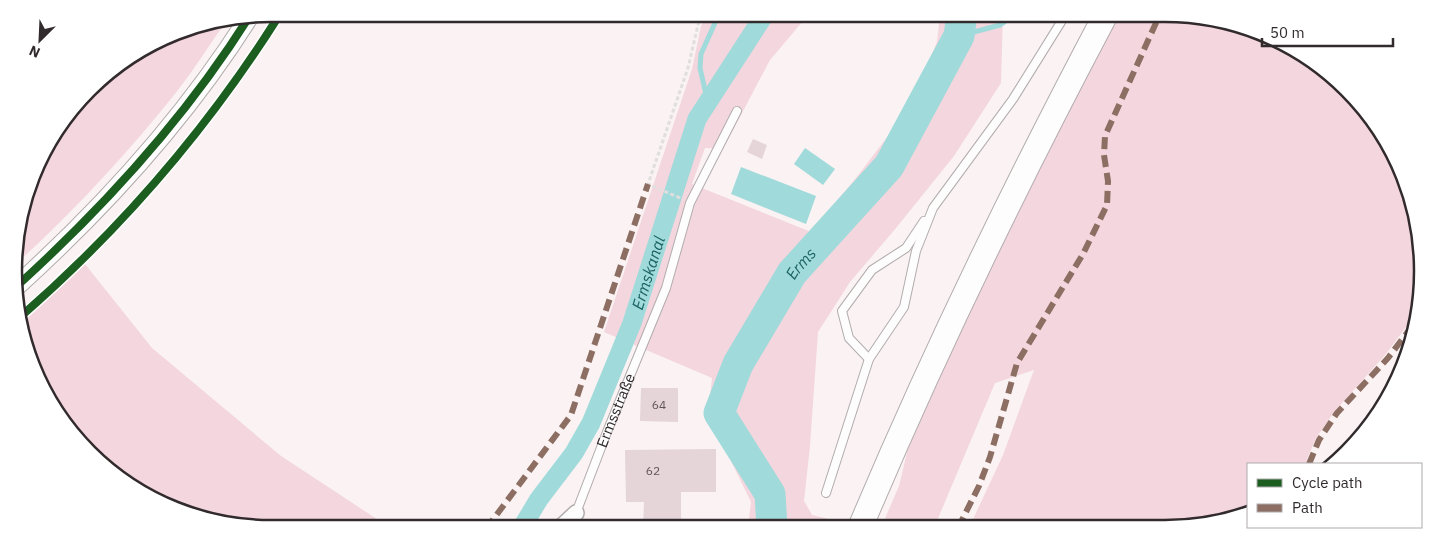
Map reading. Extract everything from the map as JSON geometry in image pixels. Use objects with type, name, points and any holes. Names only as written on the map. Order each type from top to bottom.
[{"type":"highway","points":[[863,520],[925,379],[981,259],[1102,22]]},
{"type":"street","points":[[23,281],[68,238],[138,163],[196,93],[244,24]]},
{"type":"street","name":"Ermsstraße","points":[[569,520],[576,513]]},
{"type":"lane","points":[[870,359],[849,338],[842,311],[872,270],[906,248],[1013,99],[1061,22]]},
{"type":"lane","name":"Ermsstraße","points":[[576,513],[666,288],[690,203],[737,112]]},
{"type":"lane","points":[[826,493],[870,359],[904,307],[916,251],[933,208]]},
{"type":"path","points":[[690,203],[648,184],[688,68],[699,22]]},
{"type":"shaded area","points":[[703,22],[802,22],[770,60],[723,149],[705,148],[692,184],[811,232],[856,178],[910,107],[937,42],[939,22],[1003,22],[1001,83],[954,156],[850,282],[818,332],[804,501],[812,515],[833,520],[749,520],[751,502],[708,414],[712,378],[604,332],[692,69]]},
{"type":"shaded area","points":[[1116,22],[1182,23],[1230,31],[1261,41],[1304,64],[1342,95],[1373,133],[1396,176],[1410,223],[1414,255],[1414,288],[1409,323],[1385,355],[1334,412],[1316,438],[1305,463],[1247,463],[1247,507],[1214,516],[1182,520],[973,520],[1003,455],[1034,370],[995,383],[937,520],[884,520],[899,486],[909,444],[1014,215]]},
{"type":"shaded area","points":[[222,27],[184,82],[140,136],[81,201],[23,258],[27,223],[41,176],[64,133],[84,107],[107,84],[133,64],[176,41]]},
{"type":"shaded area","points":[[85,264],[152,348],[281,456],[378,520],[255,520],[223,516],[176,502],[133,479],[95,448],[64,410],[41,367],[27,318]]},
{"type":"water","points":[[805,148],[835,169],[823,185],[794,164]]},
{"type":"water","points":[[741,167],[816,196],[806,224],[731,194]]},
{"type":"building","points":[[753,139],[767,145],[762,159],[747,152]]},
{"type":"building","points":[[641,388],[678,388],[678,422],[640,421]]},
{"type":"building","points":[[716,449],[716,492],[681,492],[681,520],[643,520],[644,502],[626,502],[625,450]]},
{"type":"waterway","points":[[708,103],[700,68],[701,54],[715,22]]},
{"type":"waterway","name":"Ermskanal","points":[[526,520],[539,499],[574,453],[591,423],[632,323],[697,119],[760,22]]},
{"type":"waterway","name":"Erms","points":[[772,520],[770,494],[719,413],[738,364],[792,273],[889,166],[959,36],[961,22]]},
{"type":"waterway","points":[[959,36],[1000,25],[1004,22]]},
{"type":"marked path","points":[[962,520],[979,486],[990,457],[1017,363],[1083,254],[1107,205],[1108,181],[1104,155],[1105,136],[1156,22]]},
{"type":"marked path","points":[[493,520],[571,415],[648,184]]},
{"type":"marked path","points":[[1309,463],[1319,440],[1337,413],[1388,358],[1407,333]]},
{"type":"cycle path","points":[[26,312],[92,250],[160,176],[223,97],[275,22]]},
{"type":"cycle path","points":[[23,281],[82,224],[142,159],[199,90],[244,24]]}]
